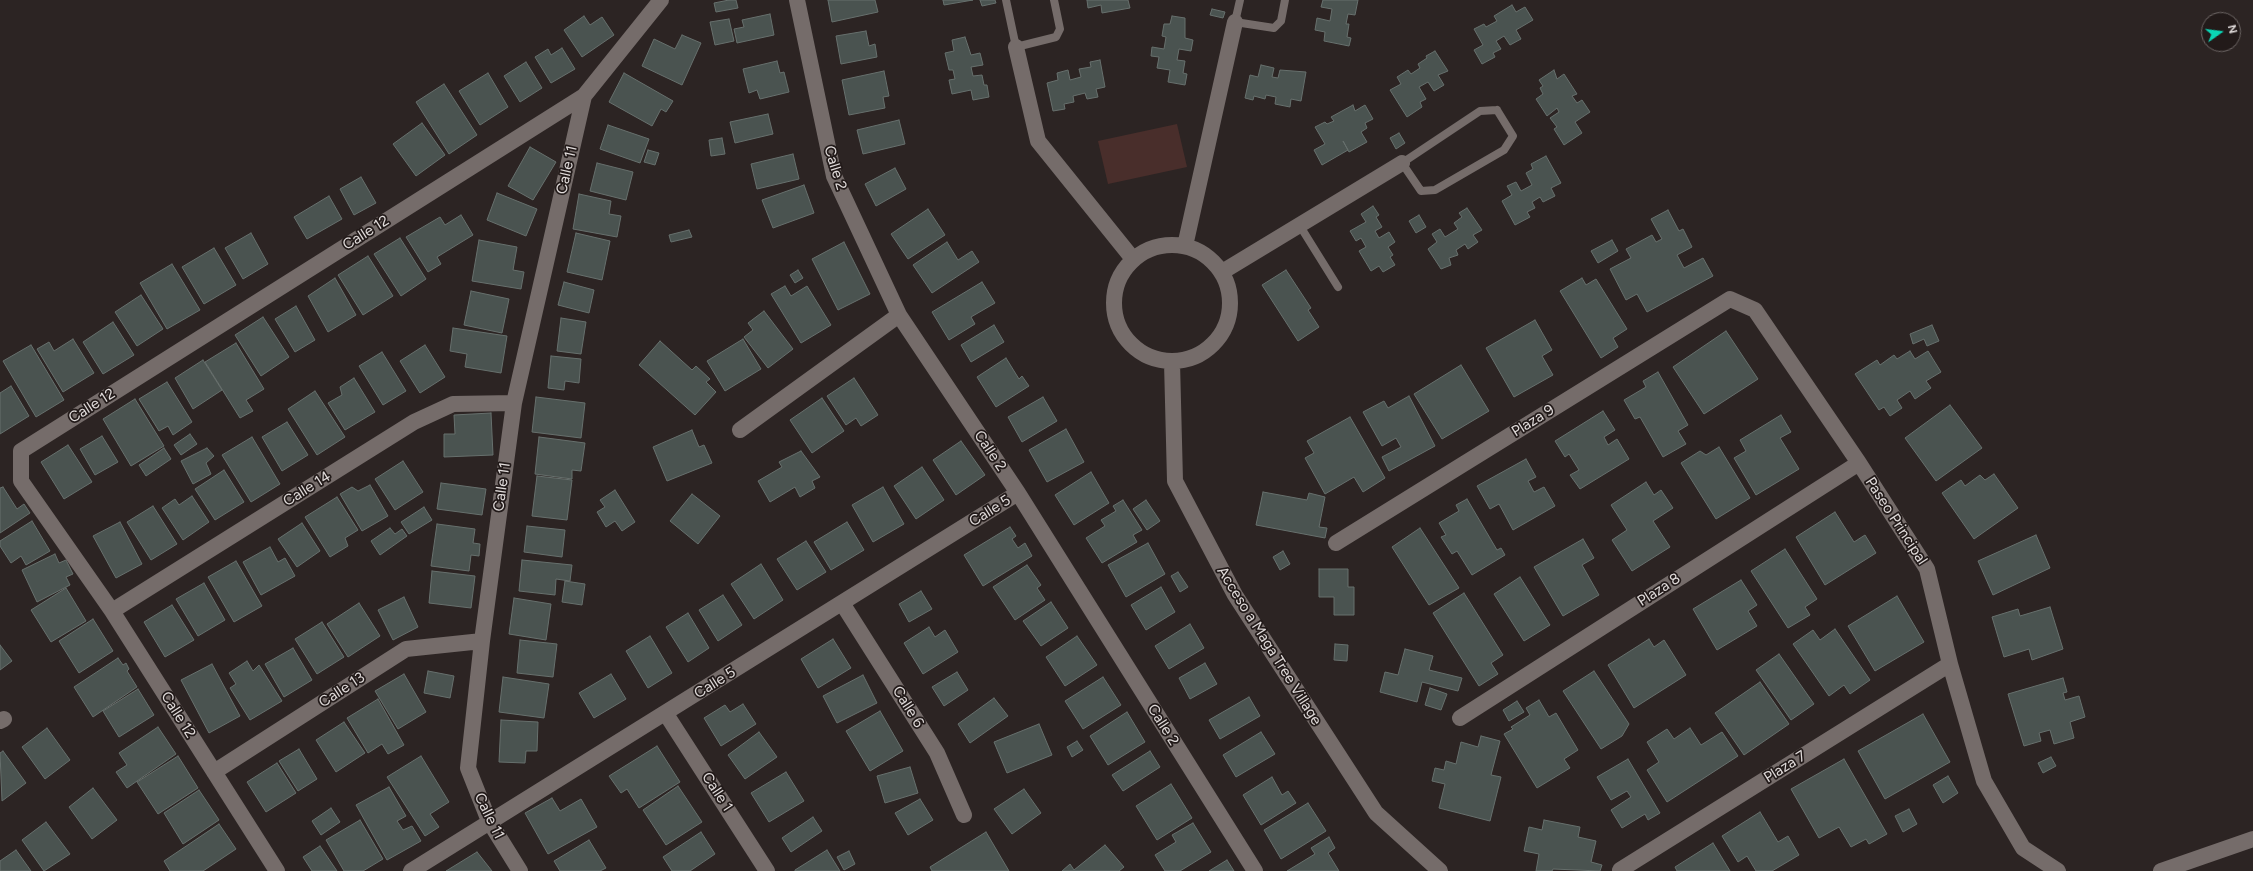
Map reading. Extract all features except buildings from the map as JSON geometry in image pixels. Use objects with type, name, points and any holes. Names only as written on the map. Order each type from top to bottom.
[{"type":"street","points":[[584,96],[661,0]]},
{"type":"street","name":"Calle 2","points":[[797,0],[834,176],[899,315],[1018,493],[1255,871]]},
{"type":"street","points":[[1185,246],[1235,22]]},
{"type":"street","points":[[1016,47],[1038,141],[1133,259]]},
{"type":"street","name":"Calle 11","points":[[520,871],[489,822],[468,768],[482,641],[514,403],[584,96]]},
{"type":"street","name":"Calle 12","points":[[277,871],[112,611],[21,481],[21,451],[584,96]]},
{"type":"street","points":[[1222,272],[1402,163]]},
{"type":"street","points":[[1167,244],[1185,246],[1206,256],[1222,272],[1229,288],[1231,306],[1227,324],[1219,339],[1206,352],[1190,359],[1172,362],[1152,358],[1135,348],[1122,333],[1115,314],[1115,294],[1121,275],[1133,259],[1149,249],[1167,244]]},
{"type":"street","name":"Paseo Principal","points":[[1730,299],[1755,310],[1859,463],[1927,569],[1950,664],[1984,781],[2023,848],[2058,871]]},
{"type":"street","name":"Plaza 9","points":[[1336,543],[1730,299]]},
{"type":"street","points":[[740,430],[899,315]]},
{"type":"street","name":"Acceso a Maga Tree Village","points":[[1172,362],[1175,481],[1235,595],[1376,814],[1440,871]]},
{"type":"street","name":"Calle 14","points":[[112,611],[414,422],[453,404],[514,403]]},
{"type":"street","name":"Plaza 8","points":[[1460,718],[1859,463]]},
{"type":"street","name":"Calle 5","points":[[411,871],[666,714],[1018,493]]},
{"type":"street","name":"Calle 6","points":[[842,603],[937,753],[964,815]]},
{"type":"street","name":"Calle 13","points":[[214,772],[406,649],[482,641]]},
{"type":"street","name":"Plaza 7","points":[[1620,870],[1950,664]]},
{"type":"street","name":"Calle 1","points":[[666,714],[767,871]]},
{"type":"street","points":[[2161,871],[2253,839]]},
{"type":"lane","points":[[1006,0],[1016,47],[1056,37],[1060,29],[1054,0]]},
{"type":"lane","points":[[1240,0],[1235,22],[1274,28],[1281,21],[1285,0]]},
{"type":"lane","points":[[1497,110],[1513,136],[1504,150],[1436,190],[1421,191],[1402,163],[1480,111],[1497,110]]},
{"type":"lane","points":[[1300,226],[1338,287]]},
{"type":"shaded area","points":[[1177,124],[1187,167],[1108,184],[1098,141]]}]
